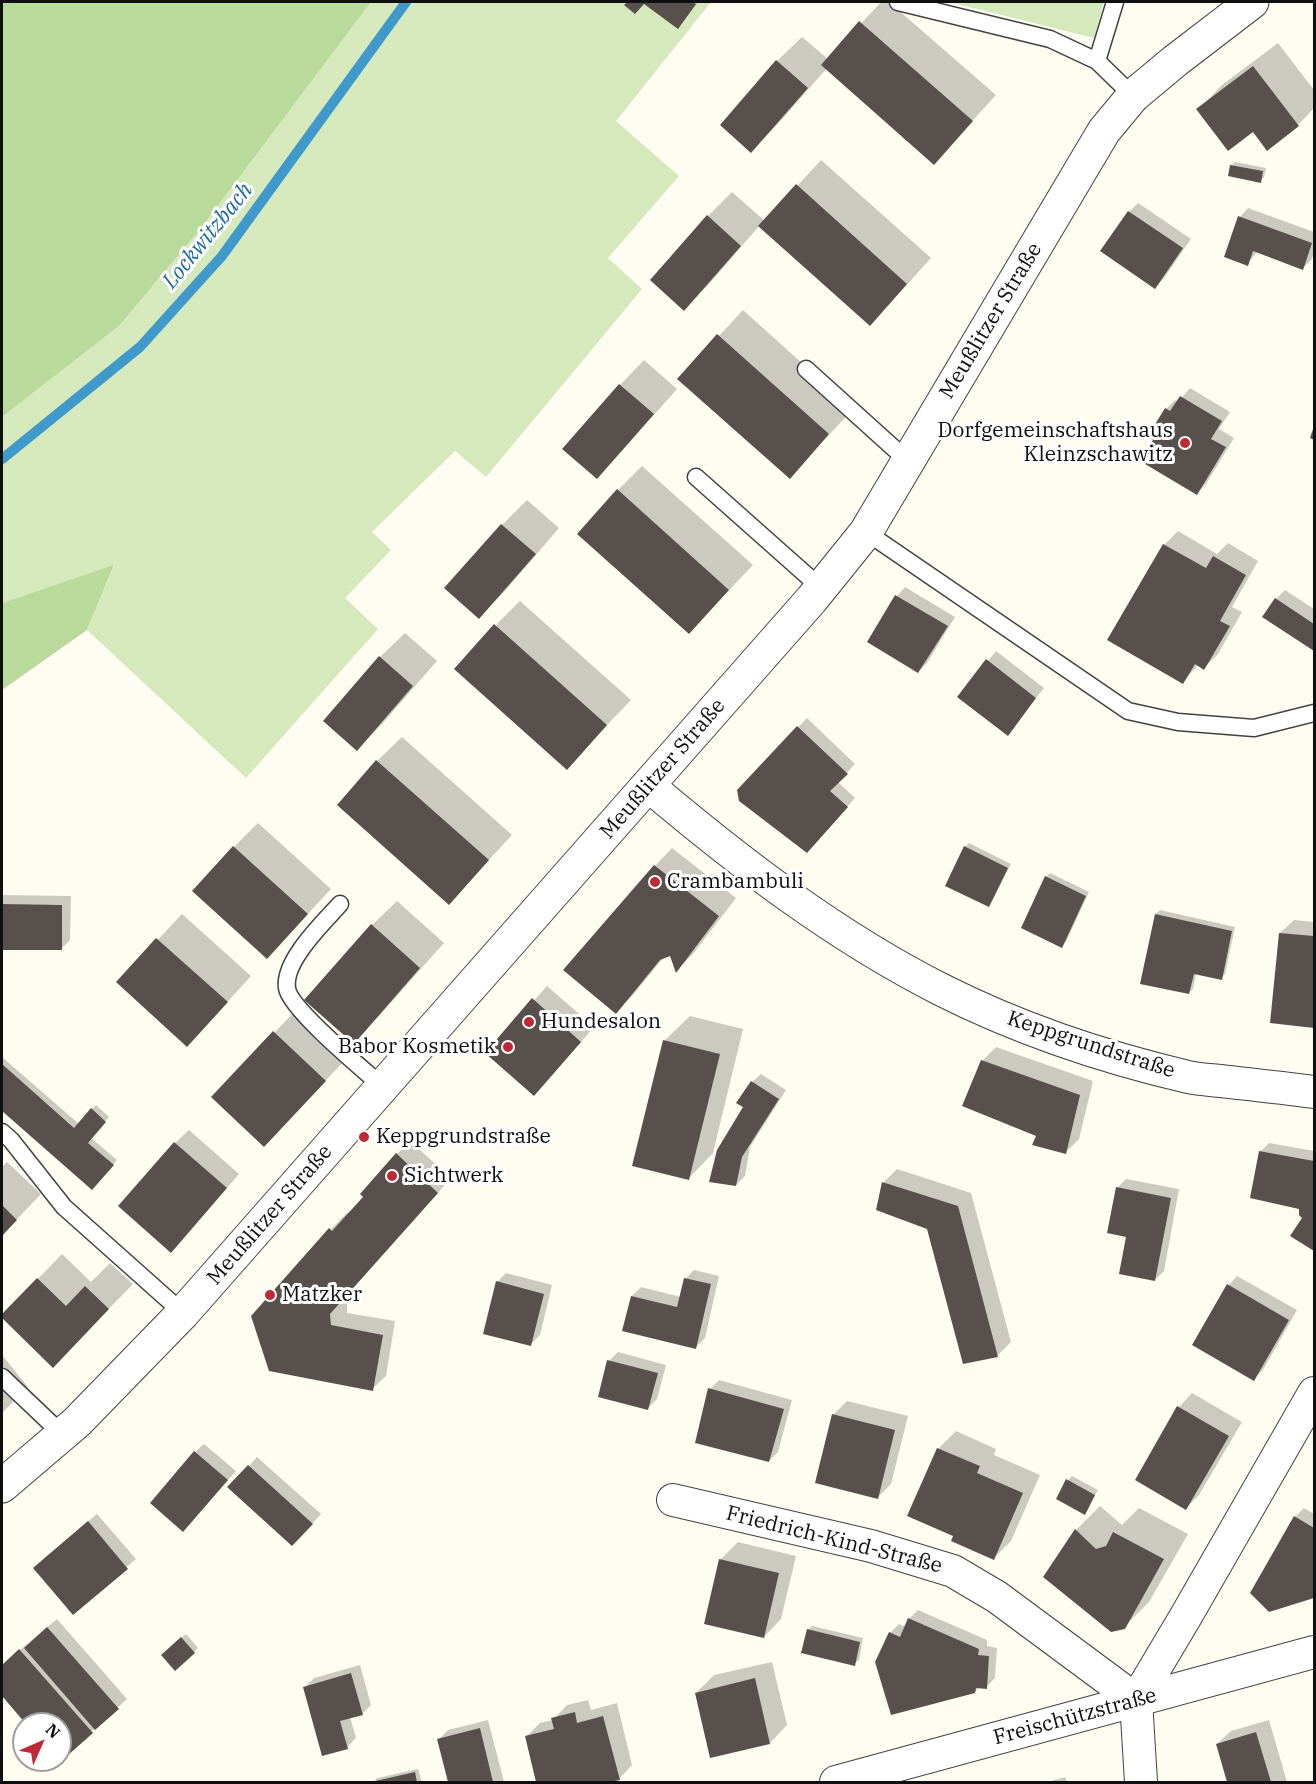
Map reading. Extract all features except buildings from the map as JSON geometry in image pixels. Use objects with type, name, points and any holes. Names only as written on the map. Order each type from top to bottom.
[{"type":"street","name":"Meußlitzer Straße","points":[[2,1486],[62,1434],[140,1359],[183,1313],[821,588],[866,532],[1104,130],[1133,96],[1252,2]]},
{"type":"street","name":"Keppgrundstraße","points":[[649,786],[705,834],[765,880],[862,945],[940,989],[1035,1030],[1130,1062],[1191,1077],[1314,1092]]},
{"type":"street","points":[[1141,1782],[1136,1700],[1314,1394]]},
{"type":"street","name":"Friedrich-Kind-Straße","points":[[673,1500],[872,1546],[953,1571],[997,1597],[1136,1700]]},
{"type":"street","name":"Freischützstraße","points":[[836,1782],[1314,1652]]},
{"type":"lane","points":[[898,2],[1050,39],[1097,62],[1133,96]]},
{"type":"lane","points":[[1097,62],[1115,2]]},
{"type":"lane","points":[[806,369],[908,461]]},
{"type":"lane","points":[[696,477],[821,588]]},
{"type":"lane","points":[[866,532],[1128,711],[1178,722],[1254,728],[1314,713]]},
{"type":"lane","points":[[340,904],[308,940],[293,964],[287,989],[291,998],[305,1015],[383,1087]]},
{"type":"lane","points":[[2,1132],[11,1140],[64,1207],[183,1313]]},
{"type":"lane","points":[[2,1377],[62,1434]]},
{"type":"green space","points":[[2,2],[371,2],[202,227],[119,326],[2,417]]},
{"type":"green space","points":[[371,2],[711,2],[616,121],[679,176],[608,258],[642,289],[486,477],[455,451],[372,532],[391,550],[345,598],[378,629],[246,778],[87,630],[114,566],[2,603],[2,417],[119,326],[202,227]]},
{"type":"green space","points":[[949,2],[1104,2],[1094,38]]},
{"type":"green space","points":[[114,565],[87,630],[2,690],[2,603]]},
{"type":"waterway","name":"Lockwitzbach","points":[[2,459],[140,347],[222,256],[406,2]]},
{"type":"place","name":"Dorfgemeinschaftshaus Kleinzschawitz","points":[[1185,443]]},
{"type":"place","name":"Crambambuli","points":[[655,882]]},
{"type":"place","name":"Hundesalon","points":[[529,1022]]},
{"type":"place","name":"Babor Kosmetik","points":[[508,1047]]},
{"type":"place","name":"Keppgrundstraße","points":[[364,1137]]},
{"type":"place","name":"Sichtwerk","points":[[392,1176]]},
{"type":"place","name":"Matzker","points":[[270,1295]]}]
